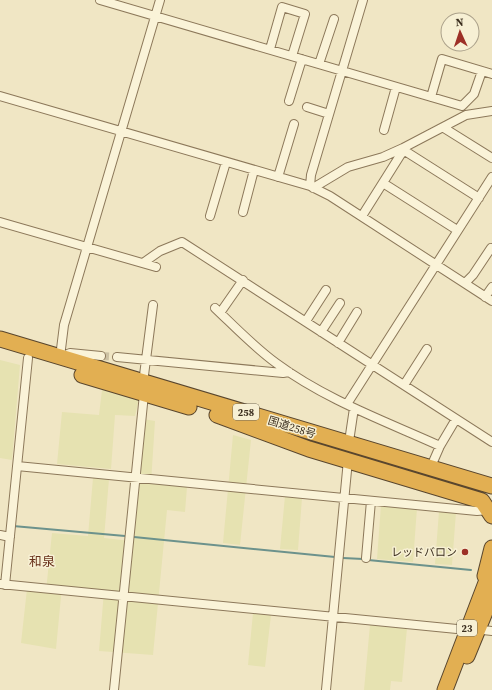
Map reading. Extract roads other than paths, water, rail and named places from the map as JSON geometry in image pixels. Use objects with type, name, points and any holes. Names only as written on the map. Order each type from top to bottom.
[{"type":"highway","name":"国道258号","points":[[0,339],[60,357],[217,415],[228,416],[492,493]]},
{"type":"highway","name":"国道258号","points":[[0,350],[143,388],[245,412],[492,486]]},
{"type":"highway","name":"258","points":[[245,412],[294,419],[350,435],[436,456],[492,476]]},
{"type":"highway","name":"258","points":[[217,415],[309,450],[428,481],[482,501],[491,513]]},
{"type":"highway","points":[[488,592],[486,570],[492,548]]},
{"type":"highway","name":"23","points":[[486,628],[488,592],[492,567]]},
{"type":"highway","name":"23","points":[[445,690],[488,592]]},
{"type":"highway","points":[[470,636],[479,637],[486,628],[492,611]]},
{"type":"highway","name":"23","points":[[453,690],[470,636]]},
{"type":"street","points":[[100,0],[462,106],[466,115]]},
{"type":"street","points":[[101,356],[70,353],[60,357],[64,326],[160,0]]},
{"type":"street","points":[[311,187],[329,114],[363,0]]},
{"type":"street","points":[[270,50],[282,7],[305,14],[292,56]]},
{"type":"street","points":[[319,64],[334,19]]},
{"type":"street","points":[[289,101],[302,59]]},
{"type":"street","points":[[431,97],[442,59],[492,74]]},
{"type":"street","points":[[462,106],[474,94],[482,71]]},
{"type":"street","points":[[384,130],[396,87]]},
{"type":"street","points":[[0,96],[311,187],[330,196],[362,216],[489,299],[492,287]]},
{"type":"street","points":[[307,107],[329,114]]},
{"type":"street","points":[[311,187],[353,165],[404,150],[466,115],[492,110]]},
{"type":"street","points":[[278,177],[294,124]]},
{"type":"street","points":[[444,128],[492,158]]},
{"type":"street","points":[[362,216],[404,150]]},
{"type":"street","points":[[404,150],[479,198]]},
{"type":"street","points":[[210,216],[226,162]]},
{"type":"street","points":[[243,212],[254,170]]},
{"type":"street","points":[[350,435],[350,406],[372,365],[492,177]]},
{"type":"street","points":[[383,182],[457,230]]},
{"type":"street","points":[[0,222],[156,267]]},
{"type":"street","points":[[143,263],[160,250],[182,242],[492,442]]},
{"type":"street","points":[[465,284],[473,275],[491,248]]},
{"type":"street","points":[[242,280],[218,310],[263,352],[289,372],[436,456],[456,419]]},
{"type":"street","points":[[306,321],[326,290]]},
{"type":"street","points":[[322,332],[340,303]]},
{"type":"street","points":[[114,690],[136,478],[143,388],[153,305]]},
{"type":"street","points":[[338,343],[357,312]]},
{"type":"street","points":[[404,385],[427,349]]},
{"type":"street","points":[[117,357],[283,373],[289,372]]},
{"type":"street","points":[[28,358],[10,537],[3,584],[333,616],[470,636]]},
{"type":"street","points":[[326,690],[348,460]]},
{"type":"street","points":[[17,466],[344,499],[477,510],[491,513]]},
{"type":"street","points":[[366,558],[371,501]]},
{"type":"street","points":[[0,535],[10,537]]},
{"type":"waterway","points":[[13,526],[125,536]]},
{"type":"waterway","points":[[134,537],[335,557]]},
{"type":"waterway","points":[[343,558],[363,559]]},
{"type":"waterway","points":[[368,560],[471,570]]},
{"type":"tunnel","points":[[101,356],[117,357]]},
{"type":"place","name":"レッドバロン","points":[[465,552]]},
{"type":"district","name":"和泉","points":[[42,561]]}]
